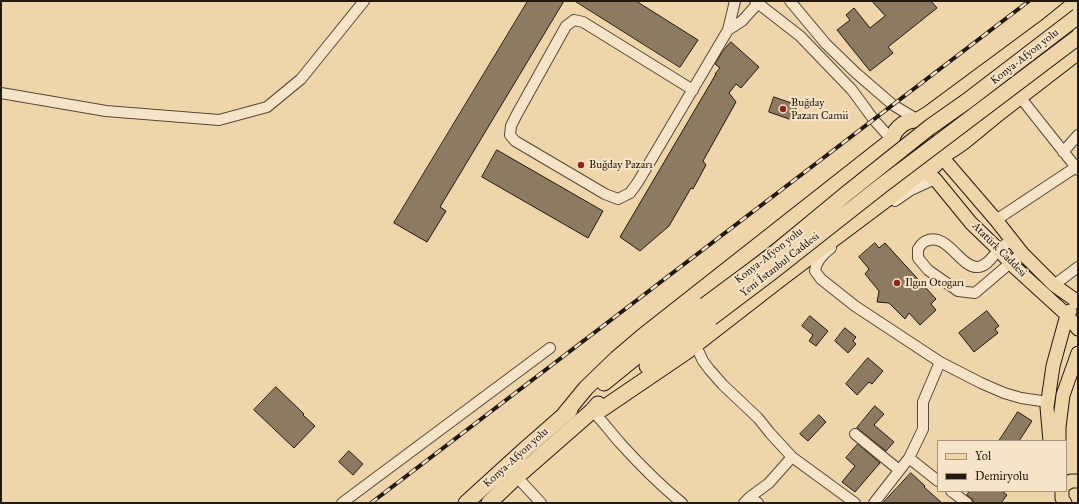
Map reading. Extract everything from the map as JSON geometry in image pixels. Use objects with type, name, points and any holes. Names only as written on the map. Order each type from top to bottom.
[{"type":"highway","points":[[918,120],[1047,26],[1078,1]]},
{"type":"highway","name":"Konya-Afyon yolu","points":[[466,503],[563,416],[641,353],[708,312],[771,256],[846,194],[930,127],[967,101],[1078,16]]},
{"type":"highway","name":"Yeni İstanbul Caddesi","points":[[490,503],[600,403],[708,312],[772,272],[881,186],[1078,37]]},
{"type":"highway","points":[[592,411],[602,409],[811,265],[922,171],[930,168],[941,156],[960,144],[1078,52]]},
{"type":"highway","points":[[563,416],[586,388],[616,359],[643,336],[892,140],[901,125],[909,121],[918,120],[927,122],[936,128],[941,136],[943,146],[941,156]]},
{"type":"highway","points":[[892,140],[892,150],[902,167],[912,171],[922,171]]},
{"type":"main road","name":"Atatürk Caddesi","points":[[941,156],[1022,253],[1054,285],[1078,302]]},
{"type":"main road","name":"Atatürk Caddesi","points":[[922,171],[935,180],[971,223],[1010,263],[1067,315],[1078,329]]},
{"type":"main road","points":[[1050,440],[1047,407],[1053,366],[1067,315],[1078,302]]},
{"type":"main road","points":[[1059,440],[1063,395],[1078,353]]},
{"type":"street","points":[[1,93],[106,110],[219,120],[267,107],[301,78],[364,1]]},
{"type":"street","points":[[692,90],[583,22],[574,20],[566,26],[511,126],[510,135],[515,142],[605,194],[618,198],[630,193],[638,182],[728,30],[735,1]]},
{"type":"street","points":[[790,1],[826,44],[856,73],[893,105],[918,120]]},
{"type":"street","points":[[728,30],[742,21],[750,13],[757,2],[800,36],[852,90],[874,120],[892,140]]},
{"type":"street","points":[[996,220],[1077,168],[1020,97]]},
{"type":"street","points":[[1063,152],[1078,135]]},
{"type":"street","points":[[935,180],[911,190],[831,248],[816,265],[811,265],[821,279],[855,306],[940,362],[980,383],[1004,393],[1021,398],[1048,402]]},
{"type":"street","points":[[1011,240],[986,264],[979,267],[972,266],[943,241],[934,239],[925,241],[918,249],[918,258],[928,270],[958,291],[975,293],[1022,253]]},
{"type":"street","points":[[1054,285],[1078,267]]},
{"type":"street","points":[[695,344],[703,361],[709,369],[723,385],[758,418],[792,457],[855,503]]},
{"type":"street","points":[[342,503],[550,348]]},
{"type":"street","points":[[874,503],[909,458],[923,430],[923,402],[940,362]]},
{"type":"street","points":[[592,411],[601,419],[621,444],[640,464],[664,488],[682,503]]},
{"type":"street","points":[[855,434],[899,470]]},
{"type":"street","points":[[751,501],[792,457]]},
{"type":"street","points":[[909,458],[937,480]]},
{"type":"street","points":[[517,477],[541,503]]},
{"type":"street","points":[[952,492],[967,503]]},
{"type":"building","points":[[528,1],[564,1],[440,207],[446,211],[427,242],[394,223]]},
{"type":"building","points":[[575,1],[636,1],[698,40],[680,67]]},
{"type":"building","points":[[872,1],[931,1],[937,8],[888,47],[893,53],[870,71],[837,30],[850,20],[846,15],[854,8],[870,28],[885,16]]},
{"type":"building","points":[[731,42],[759,67],[741,88],[736,84],[729,93],[736,102],[703,161],[706,165],[693,189],[691,188],[669,226],[640,251],[620,237],[715,74],[720,68],[715,64],[722,52]]},
{"type":"building","name":"Buğday Pazarı Camii","points":[[774,97],[797,105],[792,120],[769,112]]},
{"type":"building","points":[[497,150],[603,211],[588,238],[482,177]]},
{"type":"building","name":"Ilgın Otogarı","points":[[875,243],[879,248],[885,243],[936,299],[931,304],[936,310],[920,325],[909,313],[905,319],[889,303],[877,302],[879,291],[865,274],[869,269],[859,257]]},
{"type":"building","points":[[987,311],[999,326],[995,329],[998,333],[974,352],[959,333]]},
{"type":"building","points":[[810,316],[828,331],[816,346],[809,341],[813,335],[802,326]]},
{"type":"building","points":[[845,328],[856,337],[853,341],[856,344],[848,353],[835,341]]},
{"type":"building","points":[[868,358],[883,371],[872,384],[869,382],[857,395],[846,384]]},
{"type":"building","points":[[276,387],[315,426],[294,448],[254,410]]},
{"type":"building","points":[[875,406],[884,414],[874,425],[894,442],[886,451],[857,428]]},
{"type":"building","points":[[1018,412],[1032,421],[1020,440],[1000,440]]},
{"type":"building","points":[[819,415],[826,422],[808,441],[800,434]]},
{"type":"building","points":[[858,444],[880,463],[855,492],[842,482],[855,466],[846,458]]},
{"type":"building","points":[[349,451],[363,464],[353,475],[339,462]]},
{"type":"building","points":[[911,473],[925,486],[924,487],[942,503],[883,503]]},
{"type":"building","points":[[969,492],[1003,492],[1007,495],[1001,503],[973,503],[973,500],[967,495]]},
{"type":"railway","points":[[371,503],[1029,1]]},
{"type":"place","name":"Buğday Pazarı Camii","points":[[783,109]]},
{"type":"place","name":"Buğday Pazarı","points":[[581,165]]},
{"type":"place","name":"Ilgın Otogarı","points":[[897,283]]}]
